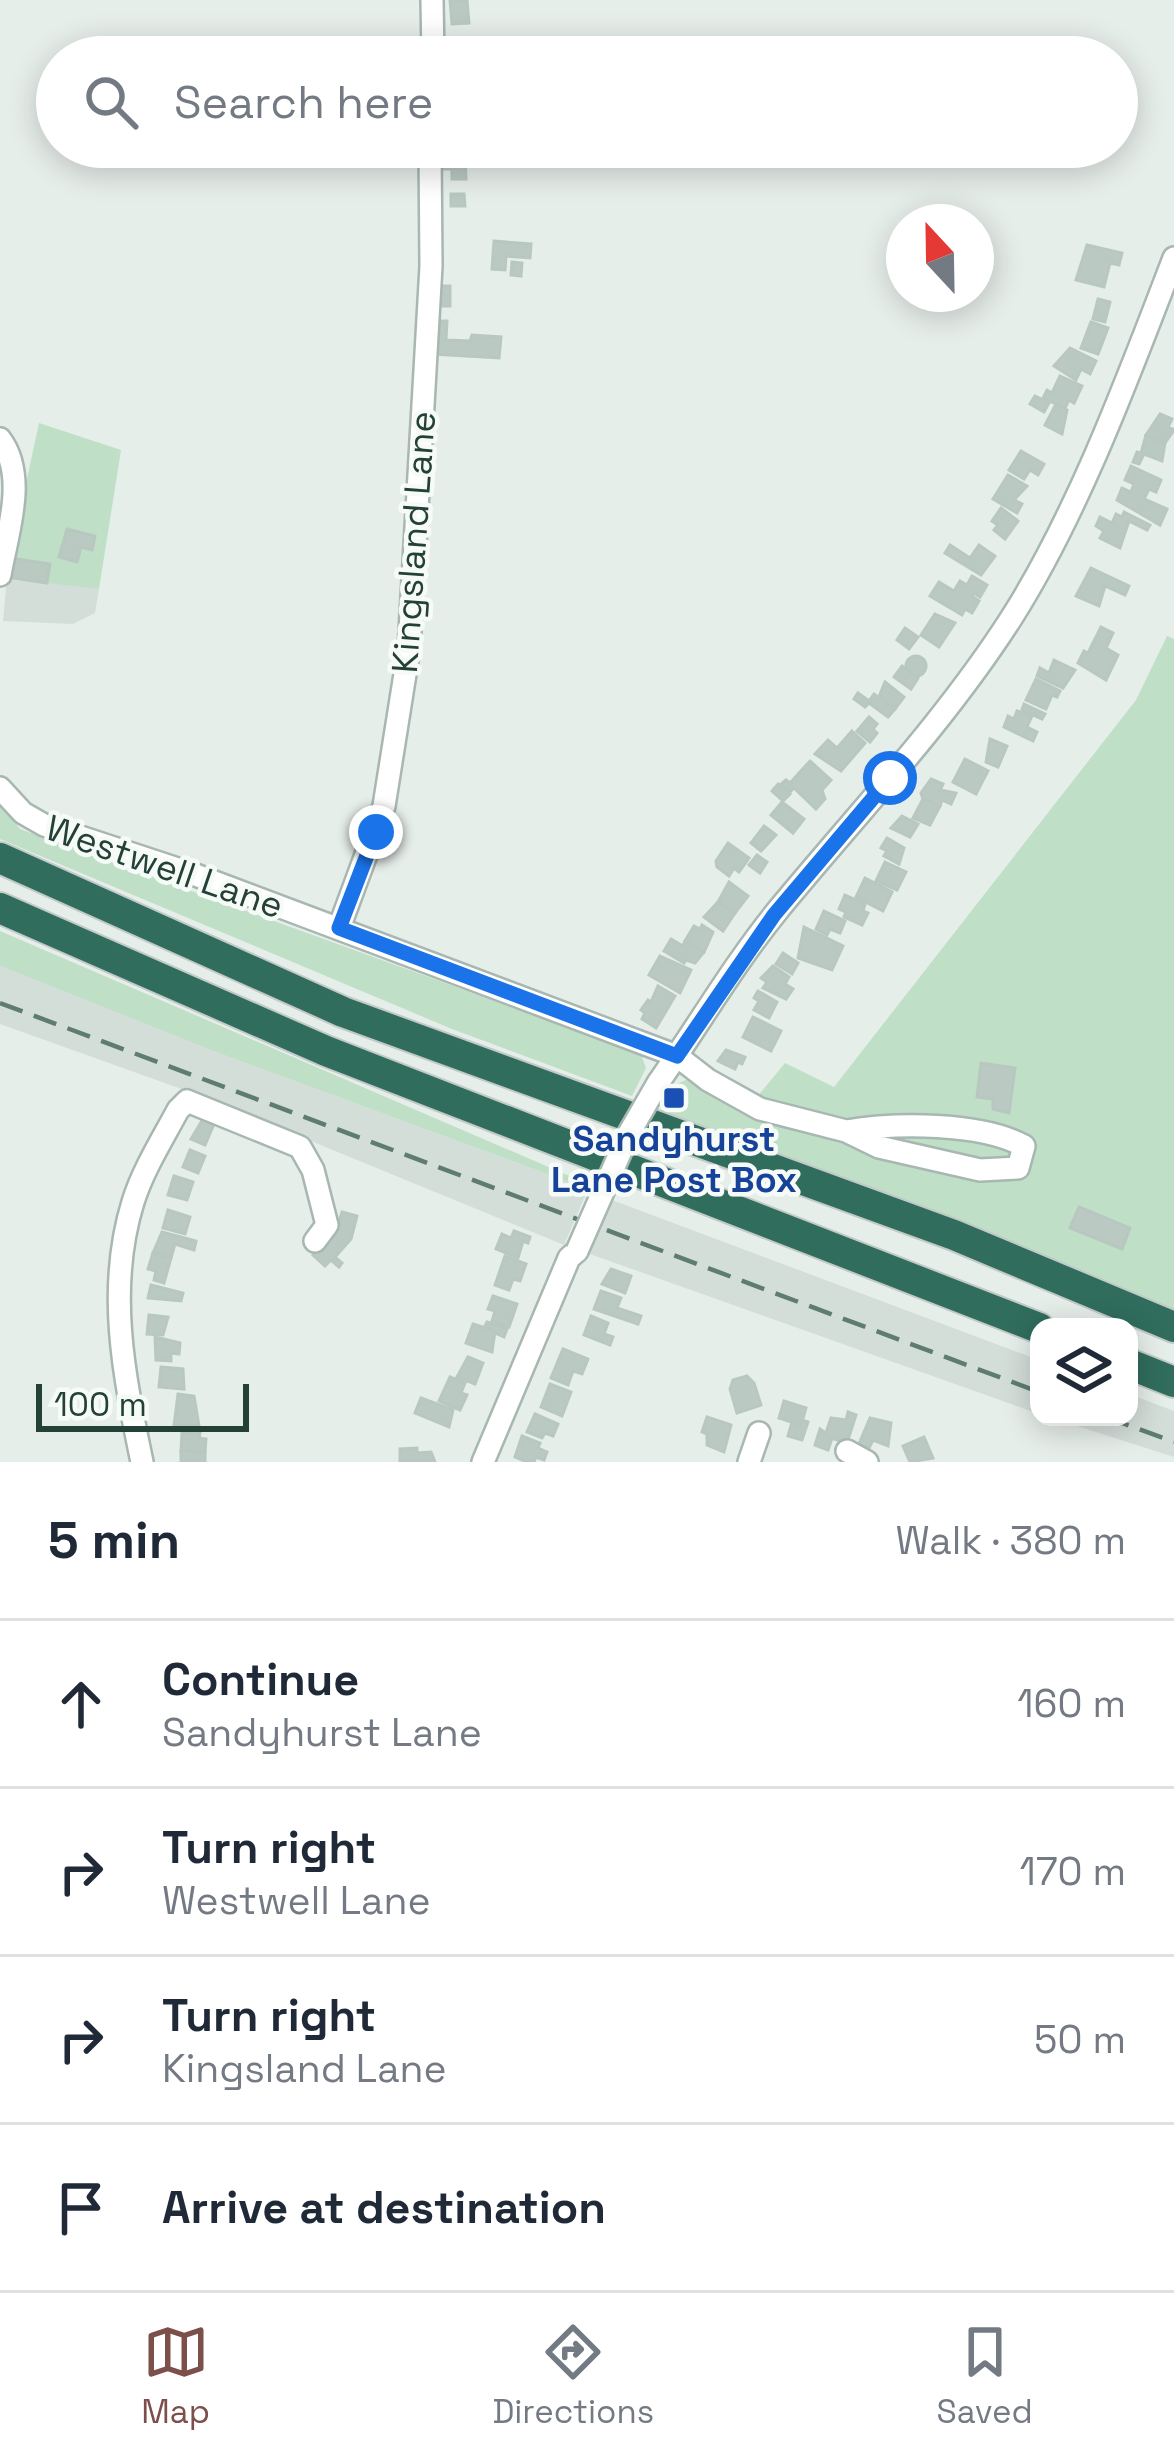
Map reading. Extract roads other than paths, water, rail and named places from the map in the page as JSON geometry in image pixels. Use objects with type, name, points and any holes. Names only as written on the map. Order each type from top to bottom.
[{"type":"highway","points":[[0,858],[343,1012],[954,1235],[1174,1327]]},
{"type":"highway","points":[[0,908],[326,1051],[1030,1325]]},
{"type":"highway","points":[[1138,1368],[1174,1382]]},
{"type":"street","points":[[432,0],[433,36]]},
{"type":"street","name":"Kingsland Lane","points":[[339,928],[384,806],[410,649],[431,266],[430,168]]},
{"type":"street","points":[[483,1462],[568,1258],[577,1251],[628,1135],[658,1083],[774,915],[941,716],[1038,573],[1122,392],[1174,258]]},
{"type":"street","points":[[0,440],[14,476],[0,575]]},
{"type":"street","name":"Westwell Lane","points":[[0,788],[23,813],[44,825],[194,874],[677,1056],[760,1109],[846,1131]]},
{"type":"street","points":[[142,1462],[126,1376],[118,1268],[133,1200],[176,1103],[301,1147],[313,1170],[327,1225],[314,1241]]},
{"type":"street","points":[[879,1126],[988,1132],[1024,1146],[1018,1168],[980,1170],[879,1147],[846,1131],[879,1126]]},
{"type":"street","points":[[749,1462],[759,1432]]},
{"type":"railway","points":[[0,1003],[1030,1389]]},
{"type":"railway","points":[[1130,1426],[1174,1442]]},
{"type":"place","name":"Sandyhurst Lane Post Box","points":[[674,1098]]}]
